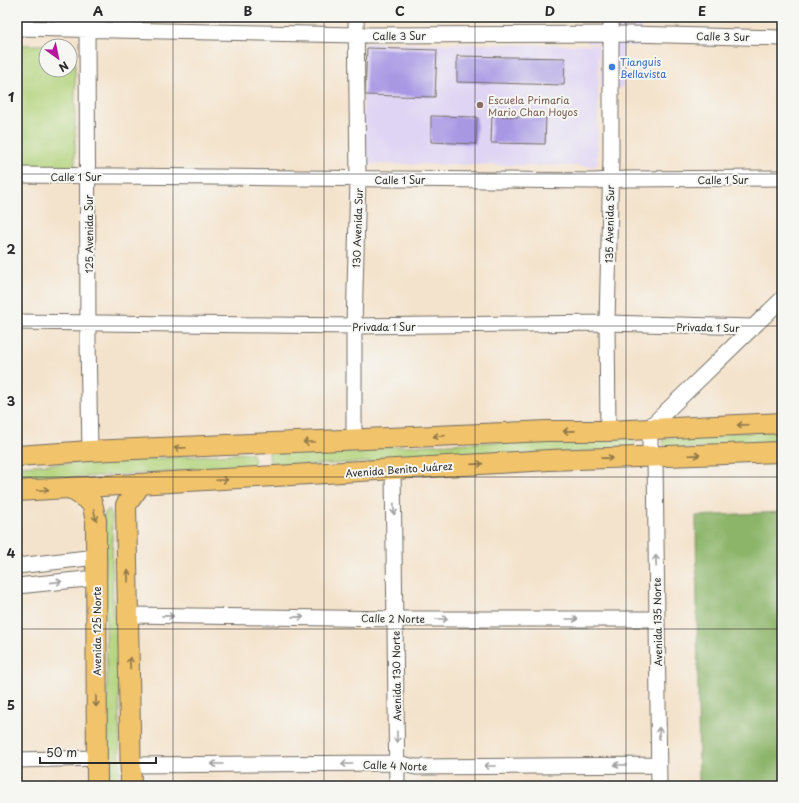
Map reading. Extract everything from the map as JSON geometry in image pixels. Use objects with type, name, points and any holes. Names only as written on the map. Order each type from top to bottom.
[{"type":"main road","points":[[17,456],[90,451],[255,445],[547,431],[608,431],[782,423]]},
{"type":"main road","points":[[253,478],[261,471],[263,462],[255,445]]},
{"type":"main road","name":"Avenida Benito Juárez","points":[[17,491],[549,460],[782,452]]},
{"type":"main road","points":[[131,786],[126,505],[141,484]]},
{"type":"main road","name":"Avenida 125 Norte","points":[[70,488],[92,503],[96,521],[97,786]]},
{"type":"street","name":"130 Avenida Sur","points":[[354,440],[354,326],[358,179],[356,17]]},
{"type":"street","name":"135 Avenida Sur","points":[[608,431],[607,323],[611,17]]},
{"type":"street","name":"Calle 3 Sur","points":[[17,28],[87,23],[356,35],[611,34],[782,38]]},
{"type":"street","name":"125 Avenida Sur","points":[[87,23],[90,451]]},
{"type":"street","name":"Calle 1 Sur","points":[[17,175],[610,180],[782,178]]},
{"type":"street","points":[[650,428],[782,299]]},
{"type":"street","name":"Privada 1 Sur","points":[[17,322],[354,326],[607,323],[752,327]]},
{"type":"street","name":"Avenida 135 Norte","points":[[650,428],[650,446],[655,457],[654,476],[659,786]]},
{"type":"street","name":"Avenida 130 Norte","points":[[393,470],[397,786]]},
{"type":"street","points":[[17,566],[96,557]]},
{"type":"street","points":[[17,586],[96,578]]},
{"type":"street","name":"Calle 2 Norte","points":[[129,615],[395,619],[657,619]]},
{"type":"street","points":[[17,760],[96,758]]},
{"type":"street","name":"Calle 4 Norte","points":[[130,765],[397,763],[416,767],[659,765]]},
{"type":"shaded area","name":"Tianguis Bellavista","points":[[601,17],[623,17],[624,24],[641,24],[641,46],[623,46],[623,88],[601,88],[601,43],[587,43],[587,26],[601,26]]},
{"type":"shaded area","name":"Escuela Primaria Mario Chan Hoyos","points":[[364,43],[599,45],[597,166],[362,164]]},
{"type":"green space","points":[[17,45],[38,45],[38,78],[75,78],[75,169],[17,168]]},
{"type":"green space","points":[[782,429],[782,445],[668,449],[664,445],[662,438]]},
{"type":"green space","points":[[631,436],[635,441],[634,449],[270,467],[269,452]]},
{"type":"green space","points":[[251,453],[255,461],[251,467],[17,481],[17,466]]},
{"type":"green space","points":[[107,510],[110,510],[112,517],[113,613],[118,627],[120,786],[109,786],[104,516]]},
{"type":"green space","points":[[782,512],[782,786],[699,786],[696,516]]},
{"type":"building","points":[[367,48],[437,50],[435,97],[365,95]]},
{"type":"building","points":[[457,56],[565,58],[564,85],[457,82]]},
{"type":"building","points":[[431,116],[477,117],[476,144],[431,142]]},
{"type":"building","points":[[492,116],[546,118],[545,144],[491,143]]},
{"type":"place","name":"Tianguis Bellavista","points":[[612,67]]},
{"type":"place","name":"Escuela Primaria Mario Chan Hoyos","points":[[480,105]]}]
